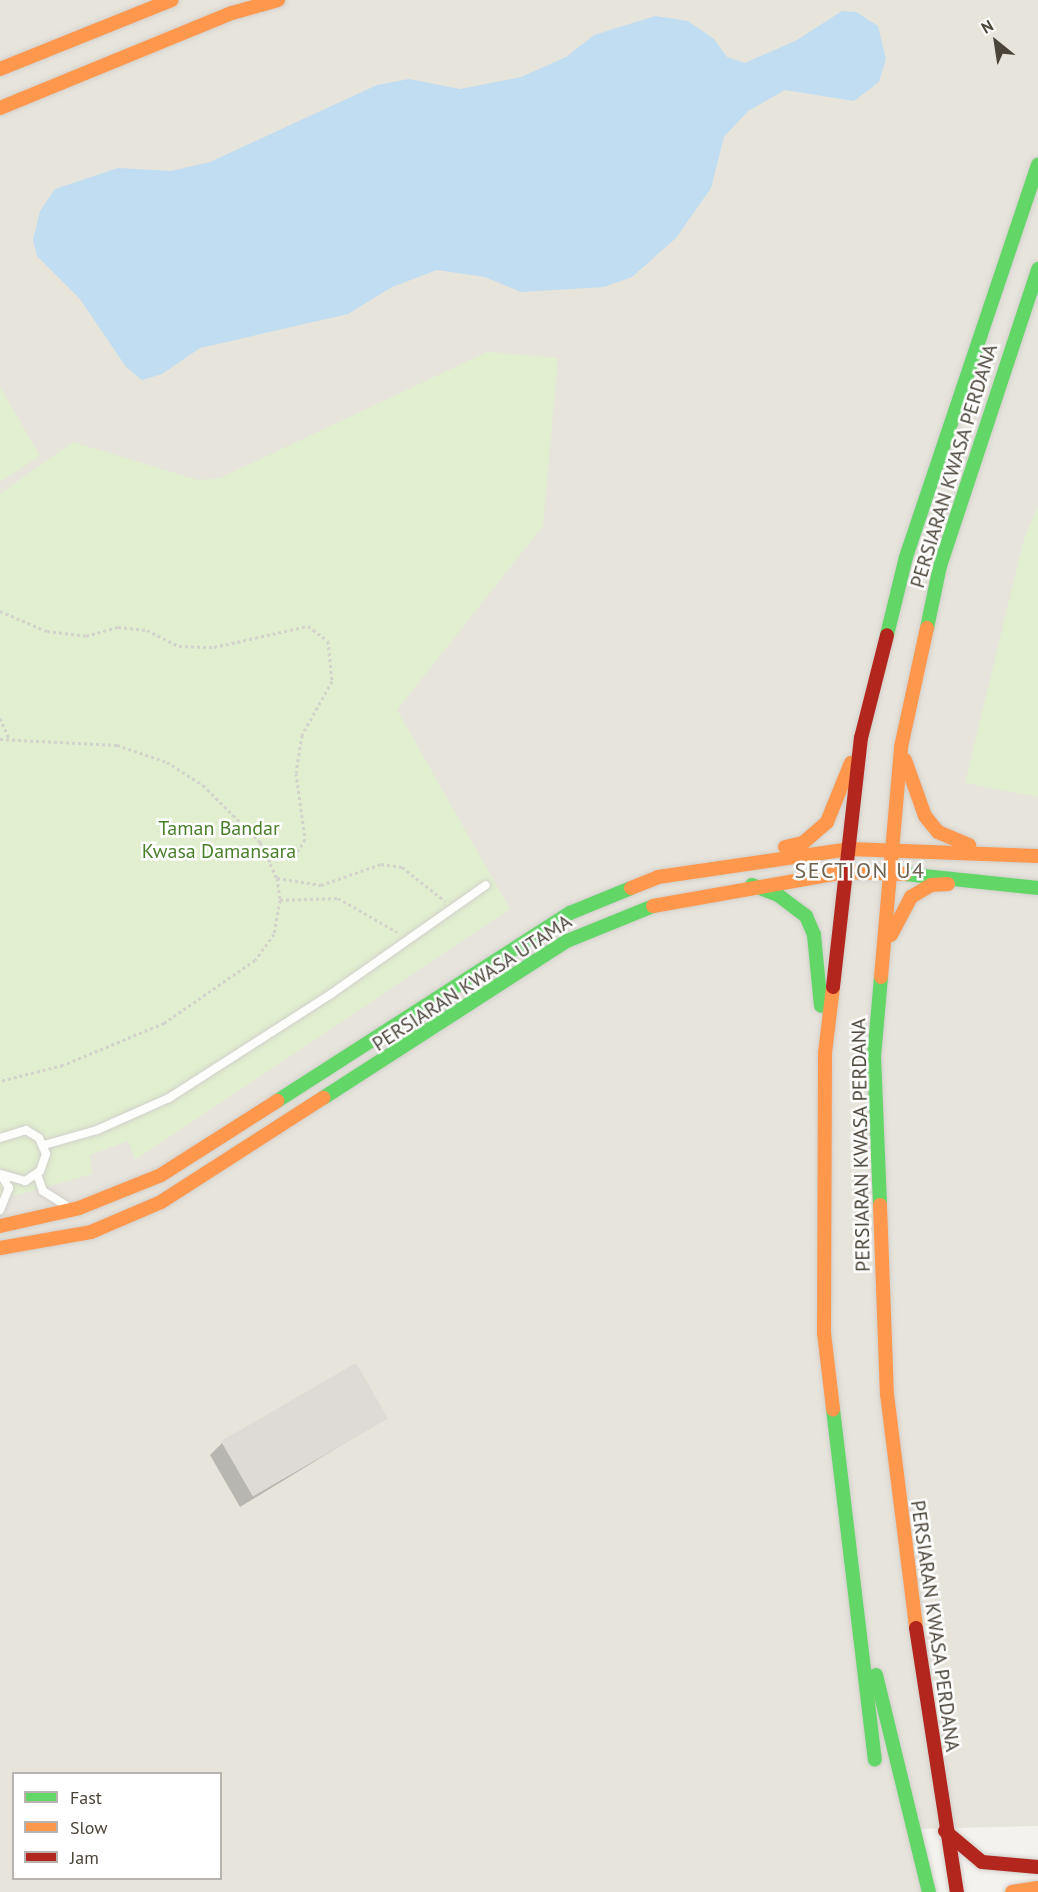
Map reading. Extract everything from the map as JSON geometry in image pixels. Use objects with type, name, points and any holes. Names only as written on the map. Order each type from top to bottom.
[{"type":"main road","points":[[0,69],[172,0]]},
{"type":"main road","points":[[0,108],[232,13],[278,0]]},
{"type":"main road","name":"PERSIARAN KWASA PERDANA","points":[[875,1759],[824,1333],[825,1053],[861,738],[906,557],[1038,165]]},
{"type":"main road","name":"PERSIARAN KWASA PERDANA","points":[[957,1892],[944,1830],[887,1394],[874,1057],[880,967],[901,747],[940,566],[1038,269]]},
{"type":"main road","points":[[696,867],[803,843],[817,834],[861,738]]},
{"type":"main road","points":[[901,747],[914,792],[938,832],[995,852]]},
{"type":"main road","name":"PERSIARAN KWASA UTAMA","points":[[0,1226],[79,1208],[161,1175],[217,1142],[570,914],[613,893],[696,867],[849,849],[891,847],[1038,856]]},
{"type":"main road","name":"PERSIARAN KWASA UTAMA","points":[[0,1248],[91,1232],[161,1202],[596,927],[625,914],[751,884],[846,872],[889,872],[1038,888]]},
{"type":"main road","points":[[880,967],[900,909],[911,897],[931,885],[989,882]]},
{"type":"main road","points":[[751,884],[778,895],[807,916],[814,935],[825,1053]]},
{"type":"main road","points":[[858,1622],[880,1687],[929,1892]]},
{"type":"main road","points":[[944,1830],[964,1852],[982,1862],[1004,1868],[1038,1867]]},
{"type":"main road","points":[[1012,1892],[1038,1888]]},
{"type":"lane","points":[[44,1145],[97,1130],[169,1098],[408,940],[486,885]]},
{"type":"lane","points":[[0,1138],[26,1130],[44,1145],[45,1163],[37,1174],[16,1182],[0,1174]]},
{"type":"lane","points":[[0,1174],[9,1188],[0,1210]]},
{"type":"lane","points":[[37,1174],[54,1202],[79,1208]]},
{"type":"path","points":[[0,611],[47,631],[86,636],[118,627],[147,630],[179,646],[214,647],[308,626],[328,641],[332,681],[302,735],[296,773],[305,838],[298,850],[269,861]]},
{"type":"path","points":[[0,718],[10,739]]},
{"type":"path","points":[[0,739],[117,745],[166,762],[235,815],[260,842],[278,878],[280,900],[274,934],[255,960],[164,1023],[63,1065],[0,1081]]},
{"type":"path","points":[[278,878],[321,885],[381,864],[402,867],[453,908]]},
{"type":"path","points":[[280,900],[338,898],[368,910],[408,940]]},
{"type":"shaded area","points":[[0,0],[1038,0],[1038,1826],[913,1829],[923,1892],[0,1892]]},
{"type":"green space","name":"Taman Bandar Kwasa Damansara","points":[[487,352],[558,358],[543,526],[397,710],[510,909],[135,1160],[128,1141],[90,1155],[92,1174],[0,1200],[0,494],[73,442],[198,480],[220,478]]},
{"type":"green space","points":[[0,387],[40,456],[0,482]]},
{"type":"green space","points":[[1038,506],[1038,797],[965,783],[1024,539]]},
{"type":"water","points":[[842,11],[856,12],[878,26],[886,59],[879,82],[854,101],[785,90],[748,111],[724,137],[711,188],[676,238],[632,277],[604,287],[521,292],[485,277],[437,270],[392,287],[348,314],[200,348],[162,374],[142,380],[126,367],[80,299],[37,256],[33,240],[40,211],[55,189],[118,168],[171,171],[210,162],[377,85],[409,79],[460,89],[521,77],[566,57],[594,35],[655,16],[688,21],[714,39],[727,57],[745,63],[797,40]]},
{"type":"building","points":[[356,1363],[388,1418],[253,1496],[221,1441]]},
{"type":"traffic: fast","points":[[887,635],[906,557],[1038,165]]},
{"type":"traffic: fast","points":[[927,628],[940,566],[1038,269]]},
{"type":"traffic: fast","points":[[905,874],[1038,888]]},
{"type":"traffic: fast","points":[[752,885],[778,895],[806,916],[814,935],[821,1006]]},
{"type":"traffic: fast","points":[[277,1101],[570,913],[631,888]]},
{"type":"traffic: fast","points":[[323,1098],[567,941],[653,906]]},
{"type":"traffic: fast","points":[[880,1205],[874,1057],[881,977]]},
{"type":"traffic: fast","points":[[833,1409],[875,1759]]},
{"type":"traffic: fast","points":[[876,1675],[929,1892]]},
{"type":"traffic: slow","points":[[0,69],[172,0]]},
{"type":"traffic: slow","points":[[0,108],[232,13],[278,0]]},
{"type":"traffic: slow","points":[[881,977],[901,747],[927,628]]},
{"type":"traffic: slow","points":[[905,760],[925,816],[938,832],[969,845]]},
{"type":"traffic: slow","points":[[785,847],[803,843],[827,822],[851,763]]},
{"type":"traffic: slow","points":[[631,888],[658,877],[849,849],[1038,856]]},
{"type":"traffic: slow","points":[[653,906],[846,872],[905,874]]},
{"type":"traffic: slow","points":[[891,935],[911,897],[931,885],[948,884]]},
{"type":"traffic: slow","points":[[833,987],[825,1053],[824,1333],[833,1409]]},
{"type":"traffic: slow","points":[[0,1248],[91,1232],[161,1202],[323,1098]]},
{"type":"traffic: slow","points":[[0,1226],[79,1208],[161,1175],[277,1101]]},
{"type":"traffic: slow","points":[[880,1205],[887,1394],[916,1628]]},
{"type":"traffic: slow","points":[[1012,1892],[1038,1888]]},
{"type":"traffic: jam","points":[[833,987],[861,738],[887,635]]},
{"type":"traffic: jam","points":[[916,1628],[957,1892]]},
{"type":"traffic: jam","points":[[945,1831],[982,1862],[1038,1867]]},
{"type":"district","name":"SECTION U4","points":[[860,871]]}]
